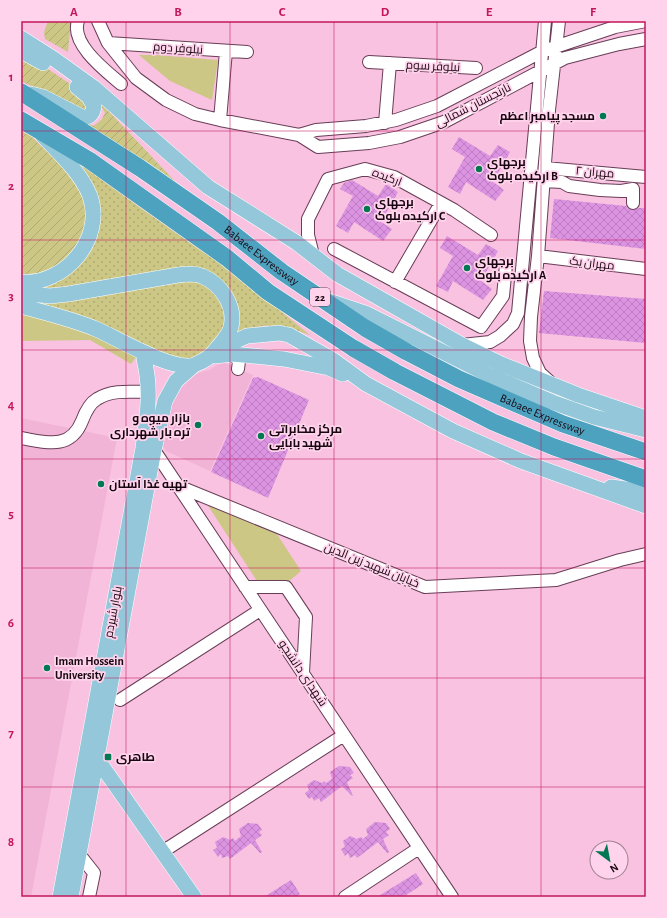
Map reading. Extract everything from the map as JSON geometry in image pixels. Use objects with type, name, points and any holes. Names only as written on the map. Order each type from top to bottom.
[{"type":"highway","name":"Babaee Expressway","points":[[21,92],[140,168],[218,222],[282,272],[365,328],[459,379],[563,424],[646,452]]},
{"type":"highway","name":"Babaee Expressway","points":[[21,120],[95,164],[227,258],[268,292],[353,348],[395,372],[493,422],[554,447],[646,479]]},
{"type":"main road","points":[[21,38],[54,58],[92,87],[208,187],[297,243],[337,274],[462,345],[501,364],[578,395],[646,418]]},
{"type":"main road","points":[[21,51],[46,64],[77,87],[93,102],[93,112],[90,116],[84,118],[43,97],[21,92]]},
{"type":"main road","points":[[21,282],[37,282],[50,278],[63,271],[73,262],[82,252],[88,238],[93,214],[93,206],[90,196],[82,181],[72,167],[37,130]]},
{"type":"main road","points":[[21,293],[50,296],[178,275],[190,274],[201,276],[213,282],[222,290],[232,316],[231,328],[210,357]]},
{"type":"main road","points":[[323,300],[365,313],[491,376],[552,402],[594,418],[646,430]]},
{"type":"main road","points":[[21,306],[57,315],[97,330],[143,355],[174,364],[193,366]]},
{"type":"main road","name":"بلوار شیردم","points":[[149,449],[176,381],[193,366],[246,336],[279,333],[289,335],[327,357],[366,384]]},
{"type":"main road","points":[[210,357],[233,354],[284,359],[329,368],[366,384],[453,431],[521,461],[646,506]]},
{"type":"main road","name":"بلوار شیردم","points":[[60,897],[91,758],[149,449],[148,375],[143,355]]},
{"type":"main road","points":[[149,395],[162,397],[168,404]]},
{"type":"main road","points":[[577,481],[646,492]]},
{"type":"main road","points":[[91,758],[194,897]]},
{"type":"main road","name":"بلوار شیردم","points":[[71,897],[79,854],[91,758]]},
{"type":"street","points":[[78,21],[76,24],[78,36],[84,48],[100,66],[121,84]]},
{"type":"street","name":"نارنجستان شمالی","points":[[98,21],[108,43],[136,78],[166,100],[195,114],[299,135],[318,148],[369,143],[400,137],[444,122],[492,98],[541,70],[555,65],[565,58],[619,44],[646,39]]},
{"type":"street","points":[[462,345],[490,342],[500,336],[513,324],[518,313],[545,21]]},
{"type":"street","points":[[553,385],[540,373],[533,358],[530,341],[549,110],[559,21]]},
{"type":"street","name":"نارنجستان شمالی","points":[[299,135],[316,130],[366,126],[390,121],[437,106],[557,45],[615,27],[646,21]]},
{"type":"street","name":"نیلوفر دوم","points":[[108,43],[247,52]]},
{"type":"street","points":[[220,120],[226,51]]},
{"type":"street","name":"نیلوفر سوم","points":[[369,62],[476,68]]},
{"type":"street","name":"نیلوفر سوم","points":[[390,63],[390,121],[400,137]]},
{"type":"street","name":"مهران ۲","points":[[545,168],[646,177]]},
{"type":"street","name":"ارکیده","points":[[313,255],[308,235],[308,220],[328,178],[365,169],[394,177],[454,210],[491,235]]},
{"type":"street","points":[[544,180],[562,182],[569,186],[596,191],[621,191],[633,189],[633,203]]},
{"type":"street","points":[[395,282],[441,203]]},
{"type":"street","points":[[527,215],[541,216]]},
{"type":"street","points":[[334,249],[481,328],[503,296],[506,265]]},
{"type":"street","name":"مهران یک","points":[[538,256],[646,269]]},
{"type":"street","points":[[518,313],[531,316]]},
{"type":"street","points":[[233,354],[239,361],[238,369]]},
{"type":"street","points":[[21,438],[51,444],[60,442],[70,437],[80,428],[88,408],[96,400],[106,394],[117,392],[149,395]]},
{"type":"street","name":"شهدای دانشجو","points":[[149,449],[178,486],[452,897]]},
{"type":"street","name":"خیابان شهید زین الدین","points":[[178,486],[425,587],[556,580],[620,560],[646,554]]},
{"type":"street","points":[[245,587],[286,587],[306,617],[303,673]]},
{"type":"street","points":[[120,700],[260,610]]},
{"type":"street","points":[[162,852],[344,735]]},
{"type":"street","points":[[345,897],[419,848]]},
{"type":"street","points":[[79,854],[94,873],[89,897]]},
{"type":"shaded area","points":[[48,21],[73,21],[70,30],[68,52],[45,39],[44,32]]},
{"type":"shaded area","points":[[21,55],[42,65],[70,84],[82,95],[89,113],[21,81]]},
{"type":"shaded area","points":[[139,55],[218,60],[212,100],[170,81]]},
{"type":"shaded area","points":[[98,100],[189,196],[81,121],[94,126],[102,119],[105,113]]},
{"type":"shaded area","points":[[21,130],[30,135],[69,173],[85,196],[87,224],[78,247],[51,272],[21,277]]},
{"type":"shaded area","points":[[75,160],[239,277],[310,335],[281,327],[263,326],[244,331],[234,336],[236,322],[209,275],[55,290],[21,287]]},
{"type":"shaded area","points":[[196,279],[223,300],[226,327],[202,356],[184,362],[21,297]]},
{"type":"shaded area","points":[[21,313],[89,332],[136,357],[131,364],[90,340],[21,341]]},
{"type":"shaded area","name":"بازار میوه و تره بار شهرداری","points":[[222,362],[253,375],[210,471],[166,451],[162,444],[173,395],[177,387],[193,375],[211,369]]},
{"type":"shaded area","name":"Imam Hossein University","points":[[21,418],[117,438],[31,897],[21,897]]},
{"type":"shaded area","points":[[205,501],[271,525],[301,571],[287,583],[257,581]]},
{"type":"building","name":"برجهای ارکیده بلوک B","points":[[459,137],[490,156],[498,145],[510,152],[493,182],[504,190],[495,201],[466,182],[460,194],[448,187],[465,157],[452,149]]},
{"type":"building","name":"برجهای ارکیده بلوک C","points":[[352,180],[378,196],[386,184],[398,192],[381,222],[392,229],[383,241],[354,222],[348,233],[336,226],[353,196],[340,189],[344,183]]},
{"type":"building","points":[[554,199],[626,206],[633,210],[646,208],[646,249],[550,238]]},
{"type":"building","name":"برجهای ارکیده بلوک A","points":[[447,236],[478,255],[486,244],[498,251],[481,281],[492,289],[483,300],[453,281],[448,292],[436,286],[453,256],[440,248]]},
{"type":"building","points":[[544,291],[646,299],[646,343],[539,333]]},
{"type":"building","name":"مرکز مخابراتی شهید بابایی","points":[[258,377],[309,400],[268,498],[211,472],[253,378]]},
{"type":"building","points":[[339,766],[350,767],[354,773],[350,775],[353,778],[347,782],[353,796],[342,786],[321,802],[319,798],[314,801],[312,797],[309,799],[305,793],[309,790],[307,785],[314,780],[322,783],[324,781],[326,783],[332,779],[330,772]]},
{"type":"building","points":[[375,822],[386,823],[390,829],[386,832],[389,835],[383,839],[389,852],[387,853],[378,842],[357,858],[355,855],[350,858],[348,853],[345,856],[341,849],[345,847],[343,841],[350,836],[357,839],[361,837],[363,839],[368,835],[366,829]]},
{"type":"building","points":[[248,823],[258,824],[262,830],[259,832],[262,835],[255,840],[262,852],[260,853],[251,843],[230,859],[228,856],[222,858],[221,854],[218,857],[213,850],[217,848],[215,842],[223,837],[230,840],[233,838],[235,841],[241,836],[239,829]]},
{"type":"building","points":[[416,873],[423,884],[403,897],[377,897]]},
{"type":"building","points":[[291,880],[300,894],[296,897],[264,897]]},
{"type":"place","name":"مسجد پیامبر اعظم","points":[[603,116]]},
{"type":"place","name":"برجهای ارکیده بلوک B","points":[[479,169]]},
{"type":"place","name":"برجهای ارکیده بلوک C","points":[[367,209]]},
{"type":"place","name":"برجهای ارکیده بلوک A","points":[[467,268]]},
{"type":"place","name":"بازار میوه و تره بار شهرداری","points":[[198,425]]},
{"type":"place","name":"مرکز مخابراتی شهید بابایی","points":[[261,436]]},
{"type":"place","name":"تهیه غذا آستان","points":[[101,484]]},
{"type":"place","name":"Imam Hossein University","points":[[47,668]]},
{"type":"place","name":"طاهری","points":[[108,757]]}]
